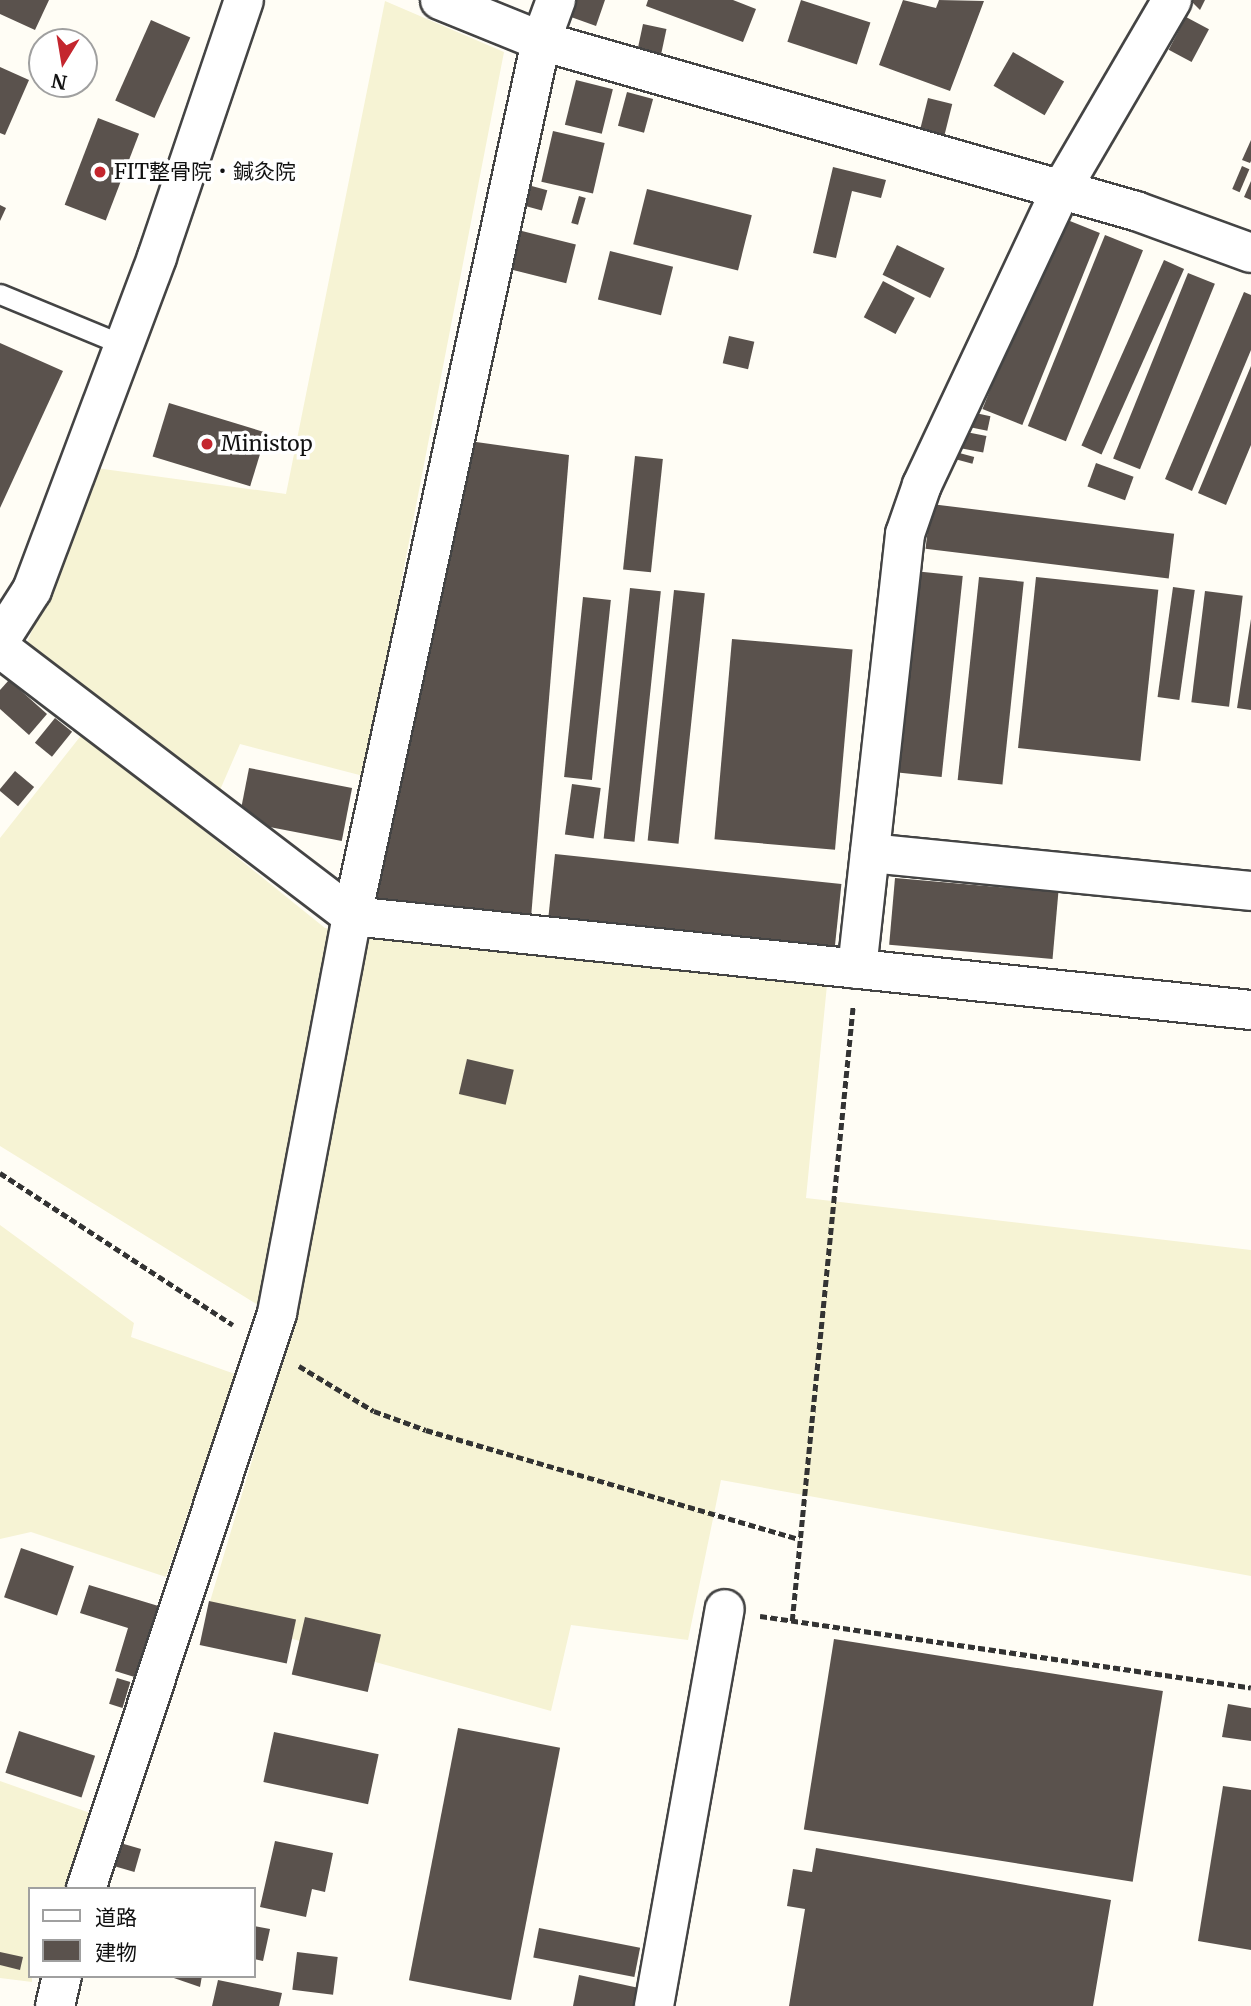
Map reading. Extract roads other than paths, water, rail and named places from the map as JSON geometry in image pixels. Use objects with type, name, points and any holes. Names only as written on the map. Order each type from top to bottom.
[{"type":"street","points":[[0,640],[32,590],[124,345],[244,0]]},
{"type":"street","points":[[440,0],[541,41],[1061,190],[1251,253]]},
{"type":"street","points":[[87,1887],[268,1348],[352,916],[541,41],[556,0]]},
{"type":"street","points":[[857,969],[905,534],[922,485],[1061,190],[1172,0]]},
{"type":"street","points":[[0,648],[352,916],[1251,1010]]},
{"type":"street","points":[[870,853],[1251,891]]},
{"type":"street","points":[[654,2006],[725,1609]]},
{"type":"street","points":[[55,2006],[62,1978]]},
{"type":"lane","points":[[0,294],[124,345]]},
{"type":"place","name":"FIT整骨院・鍼灸院","points":[[100,172]]},
{"type":"place","name":"Ministop","points":[[207,444]]}]
